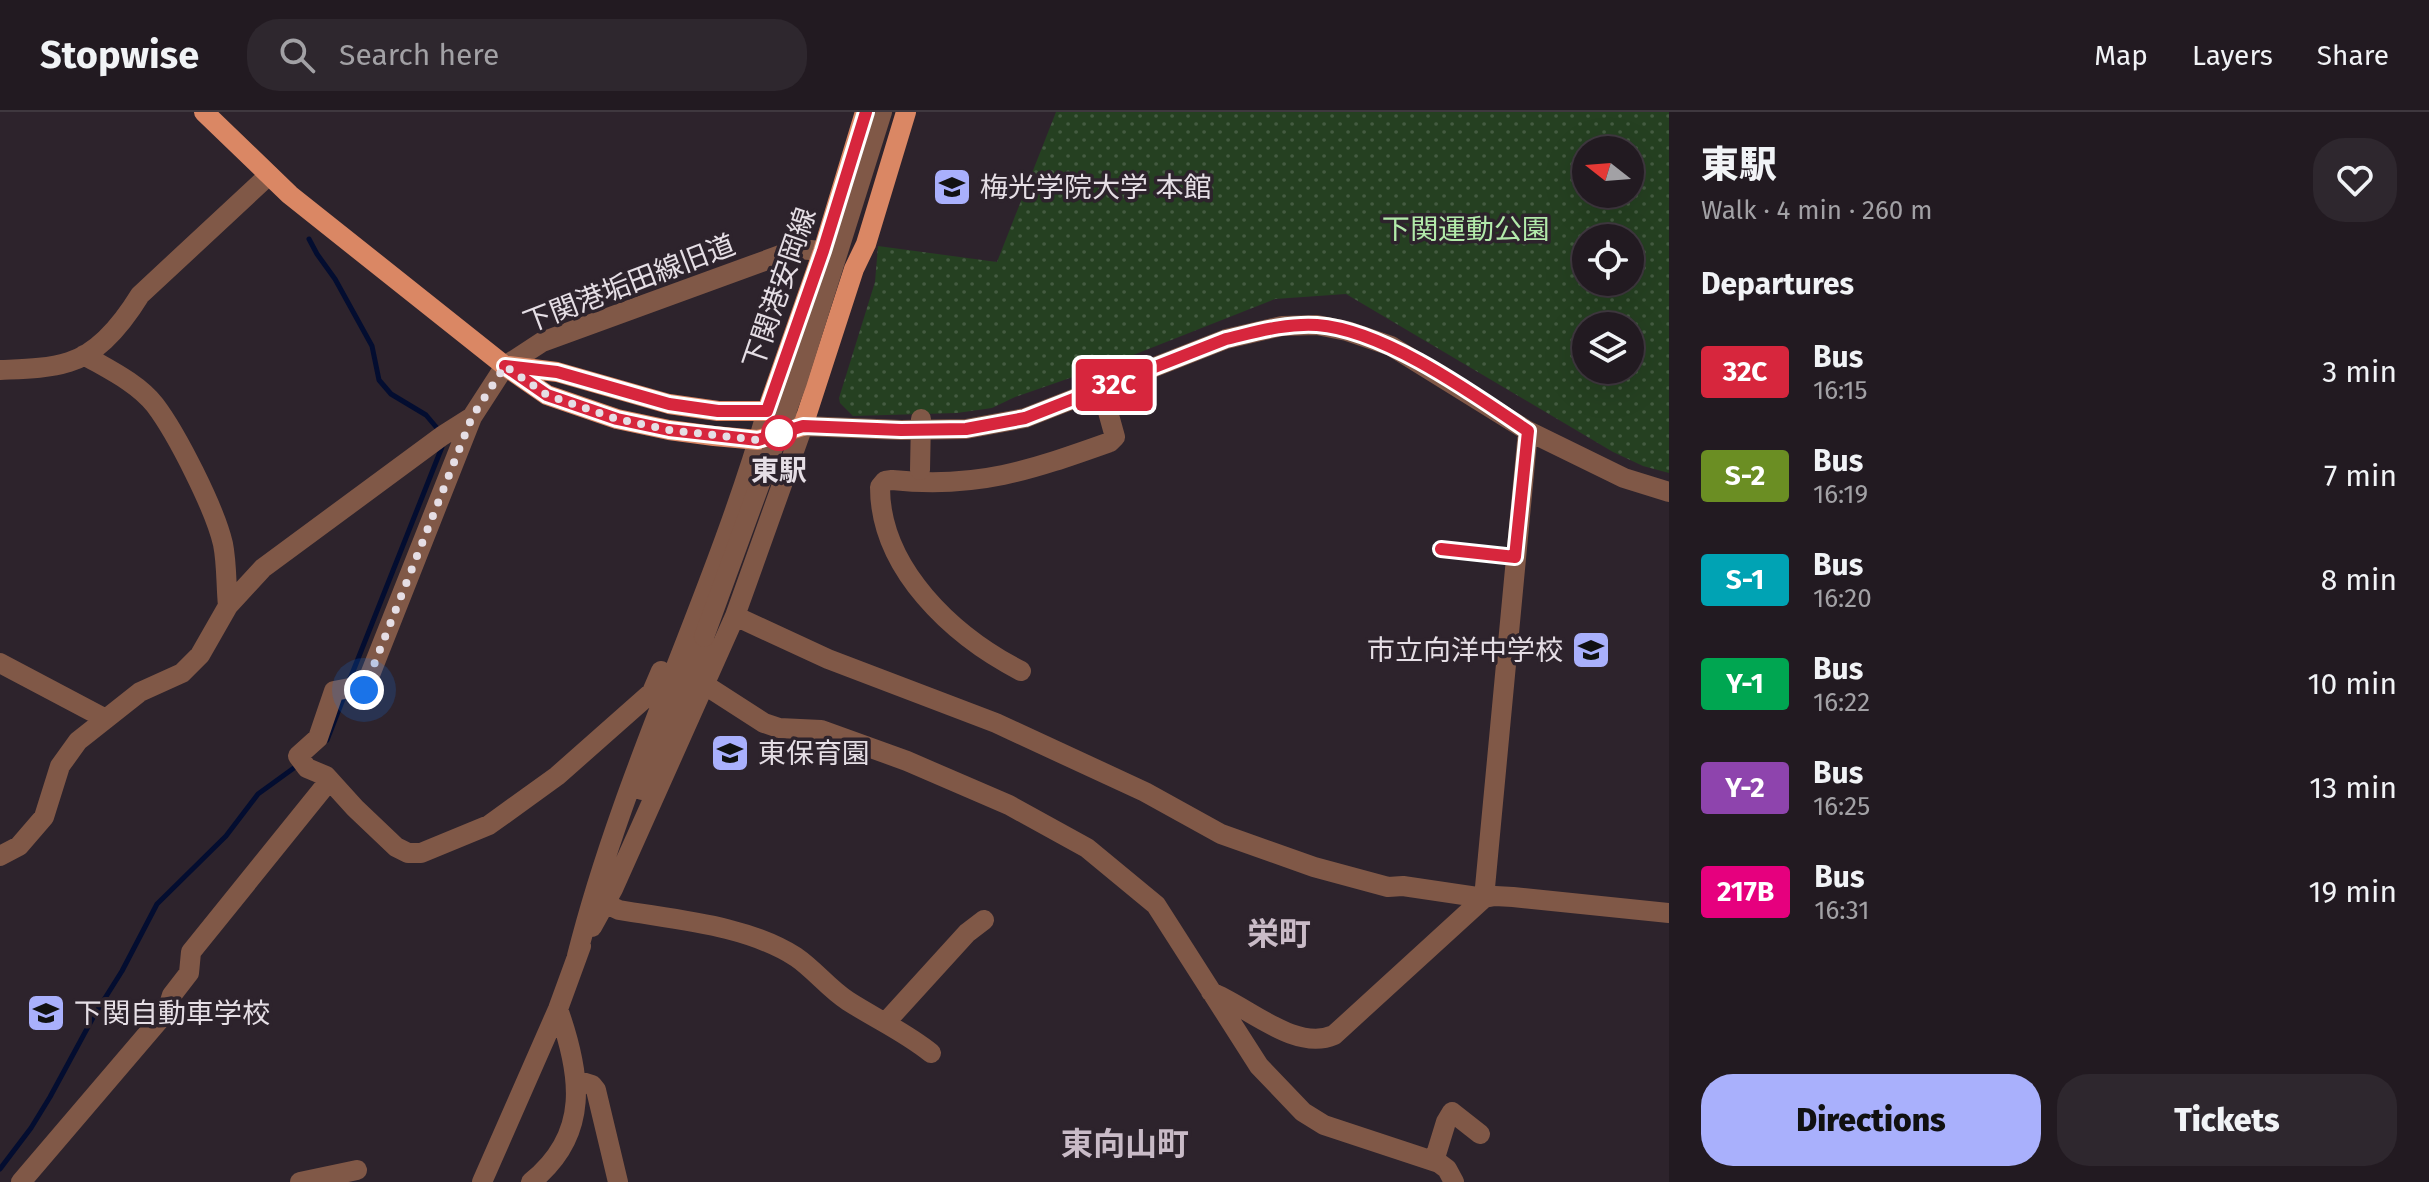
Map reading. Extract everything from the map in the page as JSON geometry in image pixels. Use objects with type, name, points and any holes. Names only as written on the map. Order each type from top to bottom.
[{"type":"main road","name":"下関港安岡線","points":[[505,366],[557,372],[669,404],[718,411],[767,411],[823,251],[865,112]]},
{"type":"main road","points":[[213,116],[290,195],[505,366],[547,395],[617,419],[669,430],[758,440],[803,426],[854,269],[866,244],[906,112]]},
{"type":"street","points":[[482,1182],[558,1009],[704,637],[797,382],[882,112]]},
{"type":"street","points":[[0,370],[58,365],[84,355],[127,317],[140,295],[269,175]]},
{"type":"street","name":"下関港垢田線旧道","points":[[505,366],[542,342],[640,305],[797,249],[823,251]]},
{"type":"street","points":[[577,956],[592,897],[646,739],[681,652],[767,411],[803,426],[966,429],[1025,418],[1226,339],[1282,326],[1317,325],[1347,331],[1391,346],[1528,431],[1624,478],[1669,492]]},
{"type":"street","points":[[84,355],[124,378],[154,403],[183,452],[223,543],[228,606]]},
{"type":"street","points":[[505,366],[472,417],[364,690],[345,689],[318,738],[298,756],[326,776],[396,847],[408,853],[421,853],[489,825],[557,776],[652,692],[671,648],[681,652]]},
{"type":"street","points":[[1021,671],[992,655],[949,620],[922,592],[897,555],[885,525],[880,487],[885,481],[919,477],[951,482],[1011,475],[1110,442],[1115,437],[1102,390]]},
{"type":"street","points":[[0,856],[19,846],[44,817],[60,766],[78,741],[140,692],[182,673],[200,655],[228,606],[263,568],[472,417]]},
{"type":"street","points":[[919,477],[921,419]]},
{"type":"street","points":[[577,956],[619,876],[735,616],[803,426]]},
{"type":"street","points":[[1211,992],[1295,1036],[1310,1040],[1325,1039],[1334,1035],[1484,898],[1528,431]]},
{"type":"street","points":[[735,616],[828,659],[996,723],[1145,792],[1233,838],[1314,867],[1388,887],[1669,913]]},
{"type":"street","points":[[0,663],[104,718]]},
{"type":"street","points":[[705,685],[764,723],[779,728],[821,730],[907,761],[1009,805],[1069,837],[1113,867],[1156,905],[1259,1066],[1289,1099],[1324,1125],[1434,1161],[1447,1169],[1454,1182]]},
{"type":"street","points":[[21,1182],[167,1011],[172,995],[189,973],[191,952],[329,781]]},
{"type":"street","points":[[604,903],[619,910],[726,930],[771,945],[797,958],[846,1000],[913,1038],[931,1053]]},
{"type":"street","points":[[886,1022],[967,933],[984,920]]},
{"type":"street","points":[[531,1182],[555,1160],[574,1122],[576,1080],[558,1009]]},
{"type":"street","points":[[576,1080],[592,1085],[596,1090],[618,1182]]},
{"type":"street","points":[[1434,1161],[1452,1112],[1480,1134]]},
{"type":"street","points":[[475,1182],[491,1161]]},
{"type":"street","points":[[300,1182],[357,1170]]},
{"type":"green space","name":"下関運動公園","points":[[1056,112],[1669,112],[1669,473],[1643,466],[1613,452],[1346,294],[1275,299],[992,408],[957,413],[853,416],[839,398],[875,282],[878,246],[997,262]]},
{"type":"waterway","points":[[309,239],[372,346],[379,380],[391,394],[426,415],[437,428]]},
{"type":"waterway","points":[[348,684],[442,447]]},
{"type":"waterway","points":[[327,740],[345,694]]},
{"type":"waterway","points":[[0,1169],[50,1097],[157,904],[226,836],[258,794],[298,765]]},
{"type":"bus line","name":"32C","points":[[866,112],[823,251],[767,411],[718,411],[669,404],[557,372],[505,366],[547,395],[617,419],[669,430],[758,440],[803,426],[966,429],[1025,418],[1098,392],[1226,339],[1282,326],[1317,325],[1347,331],[1391,346],[1528,431],[1515,557],[1441,549]]},
{"type":"place","name":"梅光学院大学 本館","points":[[952,187]]},
{"type":"place","name":"東駅","points":[[779,433]]},
{"type":"place","name":"市立向洋中学校","points":[[1591,650]]},
{"type":"place","name":"東保育園","points":[[730,753]]},
{"type":"place","name":"下関自動車学校","points":[[46,1013]]},
{"type":"district","name":"栄町","points":[[1279,934]]},
{"type":"district","name":"東向山町","points":[[1125,1144]]},
{"type":"route","points":[[364,690],[472,417],[505,366],[547,395],[617,419],[669,430],[758,440],[779,433]]}]
